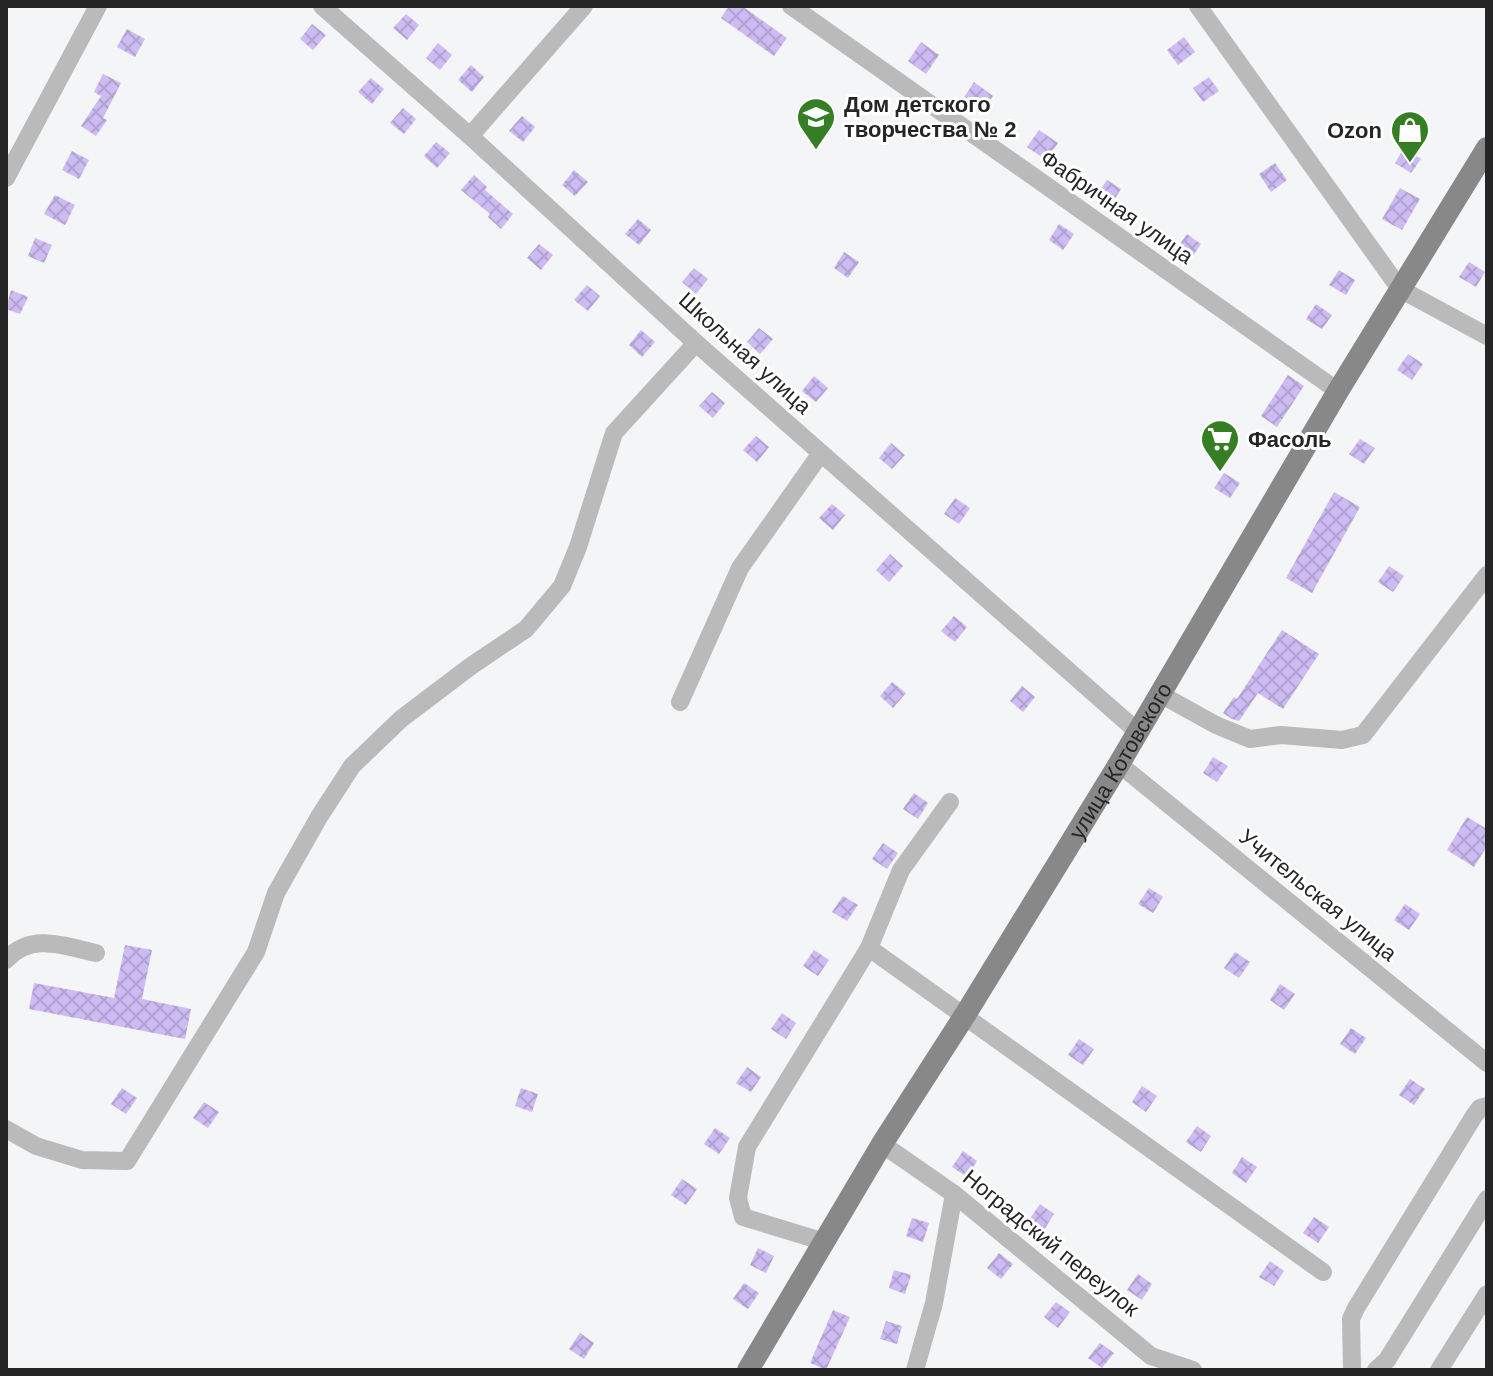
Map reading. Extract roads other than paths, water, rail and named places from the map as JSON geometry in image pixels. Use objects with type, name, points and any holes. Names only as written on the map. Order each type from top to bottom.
[{"type":"main road","name":"улица Котовского","points":[[748,1370],[882,1144],[1119,764],[1338,391],[1487,148]]},
{"type":"street","points":[[6,178],[98,6]]},
{"type":"street","name":"Школьная улица","points":[[322,6],[470,136],[696,343],[1138,732]]},
{"type":"street","points":[[470,136],[584,6]]},
{"type":"street","name":"Фабричная улица","points":[[791,6],[1338,391]]},
{"type":"street","points":[[1198,6],[1400,289],[1487,336]]},
{"type":"street","points":[[6,1129],[36,1146],[82,1160],[127,1161],[256,952],[276,893],[352,766],[401,719],[526,629],[562,586],[578,547],[614,433],[696,343]]},
{"type":"street","points":[[680,702],[740,568],[821,453]]},
{"type":"street","points":[[1160,694],[1216,725],[1250,739],[1281,735],[1342,740],[1363,735],[1487,575]]},
{"type":"street","name":"Учительская улица","points":[[1119,764],[1487,1063]]},
{"type":"street","points":[[825,1242],[743,1217],[738,1198],[747,1147],[869,948],[901,870],[950,802]]},
{"type":"street","points":[[6,960],[12,953],[38,941],[96,953]]},
{"type":"street","points":[[869,948],[1323,1272]]},
{"type":"street","points":[[1352,1370],[1351,1319],[1356,1308],[1474,1116],[1480,1108],[1487,1106]]},
{"type":"street","name":"Ноградский переулок","points":[[882,1144],[954,1194],[1151,1356],[1193,1370]]},
{"type":"street","points":[[915,1370],[934,1303],[954,1194]]},
{"type":"street","points":[[1376,1370],[1387,1360],[1487,1199]]},
{"type":"street","points":[[1439,1370],[1487,1294]]},
{"type":"place","name":"Дом детского творчества № 2","points":[[816,151]]},
{"type":"place","name":"Ozon","points":[[1410,164]]},
{"type":"place","name":"Фасоль","points":[[1220,473]]}]
